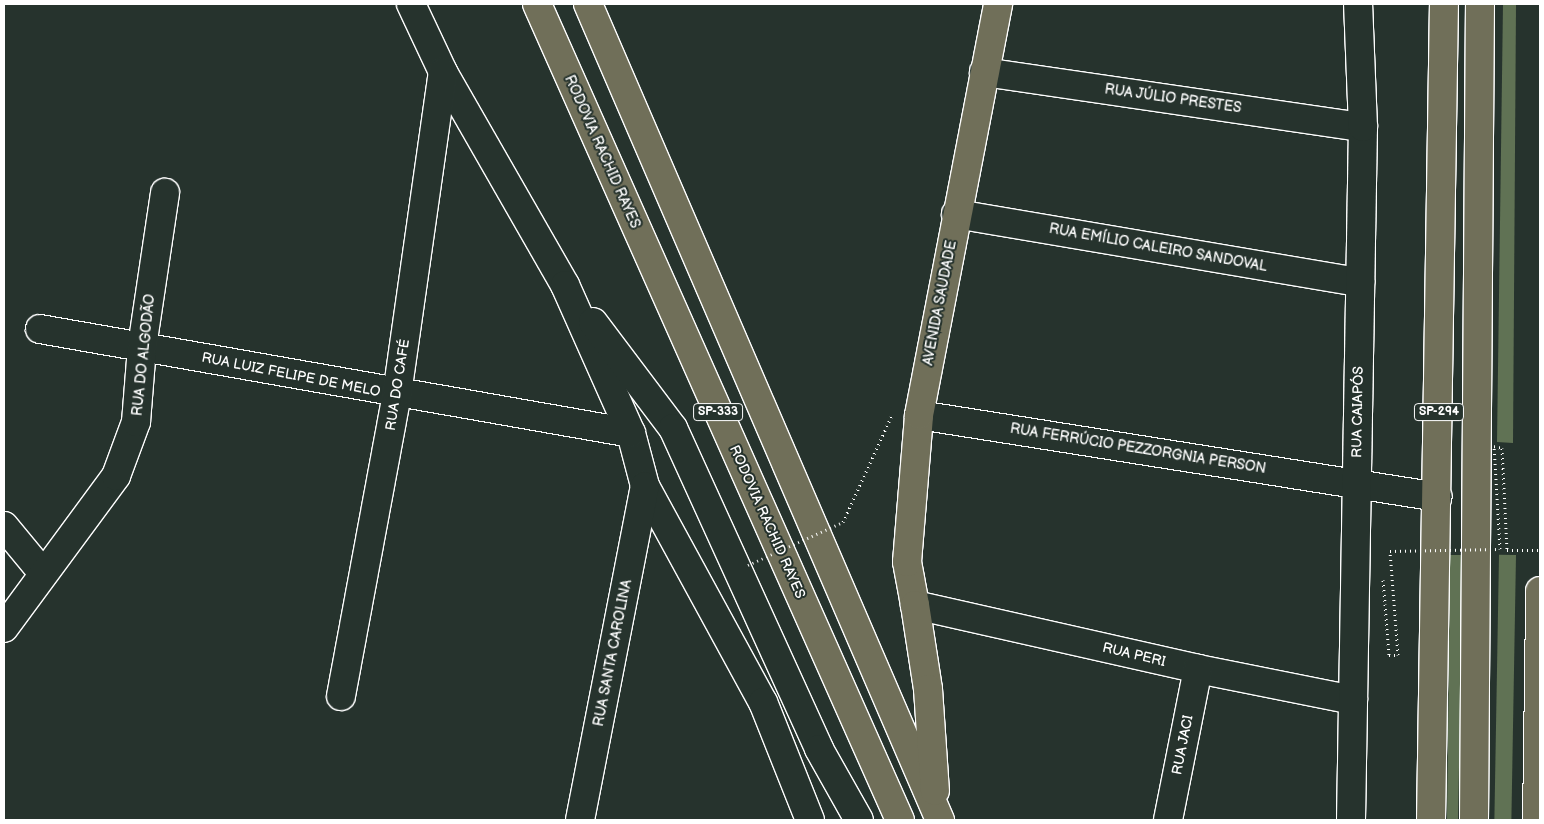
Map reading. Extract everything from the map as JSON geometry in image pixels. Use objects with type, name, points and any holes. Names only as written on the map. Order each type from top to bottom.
[{"type":"main road","name":"RODOVIA RACHID RAYES","points":[[537,4],[900,820]]},
{"type":"main road","name":"SP-333","points":[[588,4],[938,816]]},
{"type":"main road","name":"AVENIDA SAUDADE","points":[[938,816],[928,689],[907,562],[919,415],[956,214],[998,4]]},
{"type":"main road","name":"SP-294","points":[[1431,820],[1438,497],[1444,4]]},
{"type":"main road","name":"SP-294","points":[[1474,820],[1480,4]]},
{"type":"main road","points":[[1537,820],[1540,591]]},
{"type":"street","points":[[411,4],[443,72],[565,285],[631,433],[645,486],[763,702],[810,820]]},
{"type":"street","name":"RUA CAIAPÓS","points":[[1351,820],[1363,127],[1358,4]]},
{"type":"street","name":"RUA DO CAFÉ","points":[[341,696],[397,394],[443,72]]},
{"type":"street","name":"RUA JÚLIO PRESTES","points":[[984,72],[1363,127]]},
{"type":"street","name":"RUA DO ALGODÃO","points":[[4,628],[42,572],[116,476],[136,422],[142,347],[165,193]]},
{"type":"street","name":"RUA EMÍLIO CALEIRO SANDOVAL","points":[[956,214],[1360,282]]},
{"type":"street","points":[[565,285],[673,428],[819,749],[859,820]]},
{"type":"street","name":"RUA LUIZ FELIPE DE MELO","points":[[40,329],[397,394],[631,433]]},
{"type":"street","name":"RUA FERRÚCIO PEZZORGNIA PERSON","points":[[919,415],[1438,497]]},
{"type":"street","name":"RUA SANTA CAROLINA","points":[[580,820],[645,486]]},
{"type":"street","points":[[4,526],[42,572]]},
{"type":"street","name":"RUA PERI","points":[[915,606],[1198,669],[1353,700]]},
{"type":"street","name":"RUA JACI","points":[[1168,820],[1198,669]]},
{"type":"street","points":[[788,764],[819,749]]},
{"type":"path","points":[[748,565],[843,522],[894,410],[919,415]]},
{"type":"path","points":[[1385,604],[1389,655],[1398,655],[1390,551],[1500,550],[1494,446],[1502,448],[1507,550],[1540,550]]},
{"type":"green space","points":[[1503,4],[1516,4],[1513,443],[1497,442]]},
{"type":"green space","points":[[1450,555],[1463,555],[1458,820],[1447,820]]},
{"type":"green space","points":[[1499,555],[1516,555],[1511,820],[1494,820]]}]
